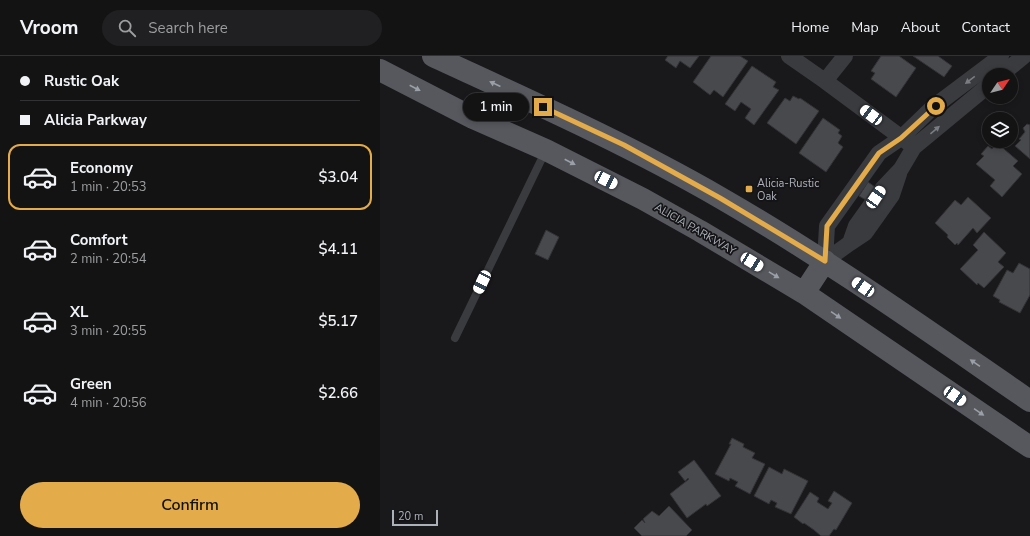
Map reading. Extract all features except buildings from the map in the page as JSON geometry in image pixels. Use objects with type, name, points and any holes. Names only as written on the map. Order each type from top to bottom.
[{"type":"main road","points":[[433,56],[624,145],[720,198],[825,261],[1030,401]]},
{"type":"main road","name":"ALICIA PARKWAY","points":[[380,70],[473,118],[546,150],[644,200],[694,228],[804,294],[1030,447]]},
{"type":"main road","points":[[804,294],[825,261]]},
{"type":"street","points":[[790,56],[914,147]]},
{"type":"street","points":[[825,81],[845,56]]},
{"type":"street","points":[[825,261],[827,226],[879,153],[901,138],[932,108],[1001,56]]},
{"type":"street","points":[[1009,68],[1024,56]]},
{"type":"street","points":[[825,261],[865,233],[892,195],[901,169],[914,147],[982,91]]},
{"type":"street","points":[[869,167],[889,181]]},
{"type":"street","points":[[850,243],[856,226],[883,188],[901,169]]},
{"type":"lane","points":[[455,338],[546,150]]},
{"type":"place","name":"Alicia-Rustic Oak","points":[[749,189]]},
{"type":"route","points":[[543,107],[624,145],[720,198],[825,261],[827,226],[879,153],[901,138],[936,106]]}]
